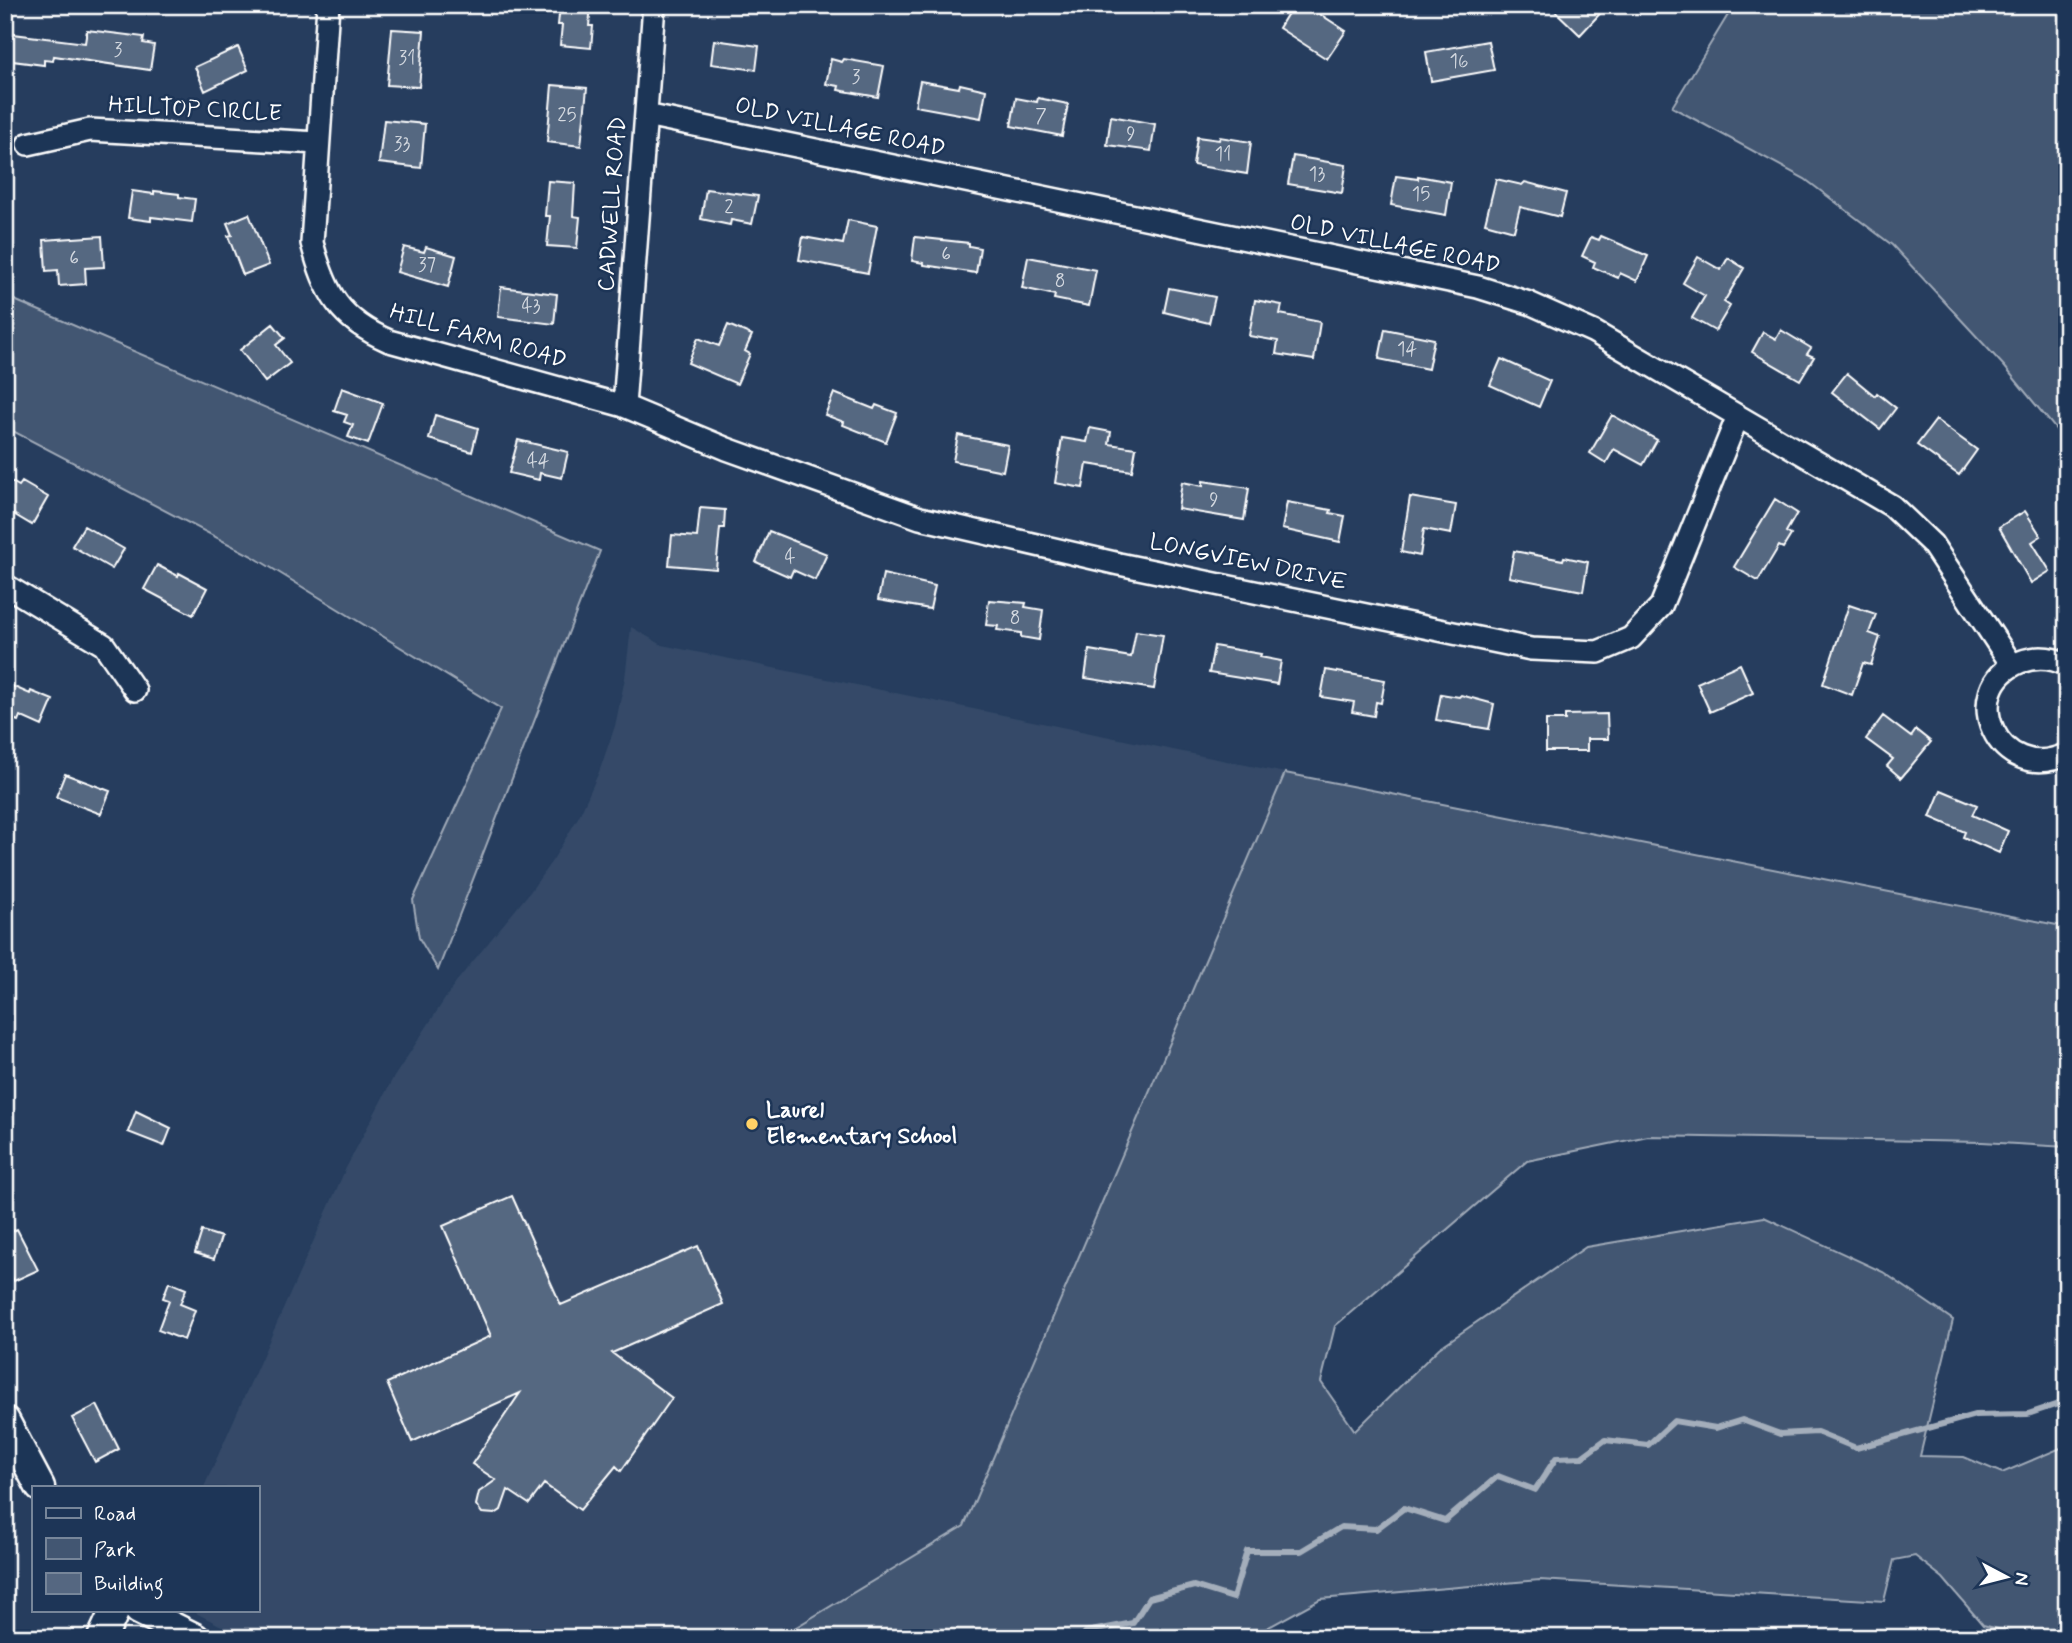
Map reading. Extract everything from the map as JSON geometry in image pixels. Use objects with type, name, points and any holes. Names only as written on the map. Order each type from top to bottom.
[{"type":"street","name":"HILL FARM ROAD","points":[[328,5],[312,243],[322,278],[337,305],[365,330],[389,341],[624,406]]},
{"type":"street","name":"CADWELL ROAD","points":[[624,406],[654,5]]},
{"type":"street","name":"OLD VILLAGE ROAD","points":[[646,115],[1478,287],[1529,303],[1594,332],[1892,506],[1932,544],[2012,665]]},
{"type":"street","name":"HILLTOP CIRCLE","points":[[28,144],[90,131],[318,143]]},
{"type":"street","name":"LONGVIEW DRIVE","points":[[624,406],[727,449],[920,518],[1119,564],[1531,649],[1598,652],[1630,638],[1661,606],[1738,416]]},
{"type":"street","points":[[5,585],[104,645],[135,690]]},
{"type":"street","points":[[2067,665],[2047,657],[2029,658],[2012,665],[2000,676],[1990,698],[1990,723],[1997,738],[2008,750],[2022,758],[2038,762],[2054,760],[2067,754]]},
{"type":"street","points":[[5,1421],[39,1486]]},
{"type":"street","points":[[102,1638],[114,1612]]},
{"type":"street","points":[[143,1612],[195,1638]]},
{"type":"shaded area","name":"Laurel Elementary School","points":[[631,627],[662,645],[1285,773],[964,1526],[778,1638],[245,1638],[194,1612],[259,1612],[259,1486],[204,1486],[346,1168],[392,1080],[456,982],[530,892],[579,816],[599,772],[615,726],[625,678]]},
{"type":"green space","points":[[1734,5],[2067,5],[2067,443],[2004,366],[1892,245],[1805,179],[1672,107]]},
{"type":"green space","points":[[5,296],[600,551],[438,970],[419,938],[413,900],[501,709],[252,556],[5,427]]},
{"type":"green space","points":[[1285,773],[2067,927],[2067,1147],[1982,1142],[1648,1136],[1527,1161],[1335,1326],[1321,1382],[1355,1431],[1439,1348],[1586,1247],[1764,1217],[1883,1272],[1953,1320],[1920,1456],[1964,1457],[2002,1473],[2061,1448],[2067,1442],[2067,1638],[2032,1638],[1983,1625],[1943,1578],[1915,1556],[1894,1560],[1884,1601],[1540,1580],[1320,1599],[1249,1638],[778,1638],[964,1526]]},
{"type":"building","points":[[560,5],[591,5],[591,48],[560,45]]},
{"type":"building","points":[[1293,5],[1306,5],[1346,31],[1327,59],[1279,28]]},
{"type":"building","points":[[1549,5],[1608,5],[1580,35]]},
{"type":"building","points":[[392,29],[424,31],[419,87],[387,85]]},
{"type":"building","points":[[87,30],[144,37],[143,43],[154,45],[150,70],[54,56],[53,61],[44,60],[44,65],[5,60],[5,33],[85,43]]},
{"type":"building","points":[[714,40],[759,46],[756,70],[711,64]]},
{"type":"building","points":[[1488,41],[1494,70],[1431,81],[1426,52]]},
{"type":"building","points":[[238,47],[248,70],[205,91],[195,67]]},
{"type":"building","points":[[831,59],[884,66],[878,97],[838,90],[839,86],[826,84]]},
{"type":"building","points":[[920,81],[959,88],[960,84],[986,90],[981,118],[915,106]]},
{"type":"building","points":[[552,85],[587,88],[581,146],[547,142]]},
{"type":"building","points":[[1016,98],[1037,102],[1038,98],[1068,104],[1062,136],[1011,126]]},
{"type":"building","points":[[1111,116],[1155,124],[1151,151],[1107,145]]},
{"type":"building","points":[[384,120],[425,124],[421,168],[379,163]]},
{"type":"building","points":[[1197,137],[1219,140],[1220,137],[1251,142],[1247,174],[1193,165]]},
{"type":"building","points":[[1293,156],[1346,165],[1342,193],[1288,184]]},
{"type":"building","points":[[1396,176],[1418,179],[1418,176],[1451,182],[1446,215],[1391,205]]},
{"type":"building","points":[[1496,179],[1522,185],[1525,182],[1566,193],[1560,217],[1520,207],[1514,231],[1485,223]]},
{"type":"building","points":[[548,181],[575,183],[573,216],[580,217],[577,248],[547,246],[550,216],[545,216]]},
{"type":"building","points":[[706,189],[758,196],[752,224],[731,220],[730,225],[701,219]]},
{"type":"building","points":[[132,191],[179,194],[179,197],[195,199],[192,222],[151,217],[151,221],[128,218]]},
{"type":"building","points":[[249,214],[269,265],[243,275],[228,236],[232,235],[227,223]]},
{"type":"building","points":[[848,220],[877,226],[868,273],[799,260],[803,237],[843,244]]},
{"type":"building","points":[[102,236],[104,267],[85,268],[86,284],[59,286],[58,270],[46,271],[44,240]]},
{"type":"building","points":[[1601,236],[1648,256],[1637,281],[1620,273],[1618,278],[1593,267],[1595,262],[1582,256],[1591,237],[1599,240]]},
{"type":"building","points":[[915,237],[969,243],[969,246],[980,248],[976,273],[912,261]]},
{"type":"building","points":[[404,247],[424,252],[426,247],[456,256],[448,287],[397,272]]},
{"type":"building","points":[[1028,257],[1096,270],[1089,306],[1054,299],[1055,295],[1022,288]]},
{"type":"building","points":[[1698,257],[1721,270],[1728,258],[1744,268],[1724,302],[1730,306],[1715,331],[1692,318],[1705,296],[1683,283]]},
{"type":"building","points":[[501,287],[557,294],[554,324],[498,317]]},
{"type":"building","points":[[1169,288],[1215,297],[1209,323],[1164,312]]},
{"type":"building","points":[[1255,300],[1282,305],[1280,314],[1320,322],[1314,360],[1276,354],[1278,341],[1249,336]]},
{"type":"building","points":[[273,324],[285,338],[276,345],[290,363],[265,382],[240,350]]},
{"type":"building","points":[[728,325],[752,335],[745,351],[750,354],[737,384],[688,363],[698,338],[719,346]]},
{"type":"building","points":[[1385,329],[1434,339],[1428,369],[1379,359]]},
{"type":"building","points":[[1781,330],[1811,348],[1807,354],[1814,357],[1800,380],[1752,352],[1763,332],[1776,339]]},
{"type":"building","points":[[1501,359],[1550,381],[1539,407],[1490,385]]},
{"type":"building","points":[[1847,373],[1875,396],[1877,393],[1896,408],[1880,429],[1832,392]]},
{"type":"building","points":[[342,388],[383,403],[368,444],[348,437],[353,425],[344,422],[347,415],[334,411]]},
{"type":"building","points":[[834,393],[874,409],[876,405],[897,413],[886,442],[825,415]]},
{"type":"building","points":[[435,415],[478,428],[472,452],[429,439]]},
{"type":"building","points":[[1612,415],[1657,440],[1643,465],[1614,449],[1606,463],[1590,453]]},
{"type":"building","points":[[1936,420],[1977,450],[1959,475],[1917,445]]},
{"type":"building","points":[[1090,428],[1111,432],[1109,444],[1136,448],[1132,471],[1087,464],[1083,488],[1055,483],[1062,438],[1087,442]]},
{"type":"building","points":[[958,435],[1008,445],[1003,471],[953,461]]},
{"type":"building","points":[[518,440],[568,452],[562,478],[540,473],[539,480],[509,473]]},
{"type":"building","points":[[5,478],[19,486],[22,482],[48,497],[32,525],[5,509]]},
{"type":"building","points":[[1203,481],[1249,488],[1244,520],[1178,509],[1182,482],[1203,486]]},
{"type":"building","points":[[1410,497],[1456,505],[1451,534],[1424,529],[1420,556],[1401,552]]},
{"type":"building","points":[[1775,499],[1797,513],[1786,532],[1791,535],[1783,548],[1779,546],[1758,581],[1734,567]]},
{"type":"building","points":[[1287,502],[1331,510],[1330,513],[1345,516],[1340,542],[1282,529]]},
{"type":"building","points":[[700,508],[725,510],[724,528],[720,528],[716,569],[669,565],[672,535],[697,537]]},
{"type":"building","points":[[2025,511],[2041,536],[2032,542],[2050,571],[2031,583],[1999,527]]},
{"type":"building","points":[[84,526],[124,549],[112,569],[72,546]]},
{"type":"building","points":[[769,531],[827,554],[815,580],[793,570],[790,577],[756,562]]},
{"type":"building","points":[[1514,551],[1588,562],[1583,591],[1509,577]]},
{"type":"building","points":[[157,565],[207,588],[193,615],[144,589]]},
{"type":"building","points":[[883,574],[935,586],[930,609],[878,600]]},
{"type":"building","points":[[989,600],[1026,603],[1025,607],[1043,610],[1039,640],[1021,637],[1021,633],[997,630],[998,626],[986,625]]},
{"type":"building","points":[[1849,605],[1876,614],[1869,633],[1880,637],[1871,665],[1863,663],[1852,695],[1823,684]]},
{"type":"building","points":[[1136,631],[1163,635],[1154,689],[1085,678],[1089,650],[1131,657]]},
{"type":"building","points":[[1214,646],[1261,654],[1260,657],[1281,661],[1277,684],[1209,673]]},
{"type":"building","points":[[1740,664],[1753,693],[1710,712],[1697,683]]},
{"type":"building","points":[[1326,670],[1385,680],[1381,703],[1376,702],[1374,716],[1352,712],[1354,702],[1321,697]]},
{"type":"building","points":[[5,683],[53,700],[42,726],[20,716],[18,721],[5,716]]},
{"type":"building","points":[[1441,694],[1461,695],[1494,704],[1489,729],[1436,720]]},
{"type":"building","points":[[1607,714],[1608,739],[1587,739],[1587,751],[1546,751],[1546,720],[1565,720],[1565,715]]},
{"type":"building","points":[[1883,716],[1911,737],[1916,730],[1931,742],[1901,778],[1887,766],[1893,759],[1866,739]]},
{"type":"building","points":[[65,774],[110,791],[101,814],[56,797]]},
{"type":"building","points":[[1941,790],[1977,805],[1972,815],[2008,831],[1999,853],[1963,837],[1965,832],[1930,817]]},
{"type":"building","points":[[136,1111],[171,1128],[164,1146],[128,1132]]},
{"type":"building","points":[[512,1196],[561,1305],[698,1246],[723,1304],[612,1353],[672,1398],[621,1471],[616,1466],[580,1510],[544,1484],[529,1504],[508,1490],[501,1510],[495,1514],[482,1513],[476,1505],[479,1492],[496,1480],[472,1464],[520,1393],[412,1442],[387,1383],[491,1336],[443,1226]]},
{"type":"building","points":[[17,1229],[38,1270],[14,1281],[5,1263],[5,1235]]},
{"type":"building","points":[[202,1231],[221,1237],[214,1259],[195,1253]]},
{"type":"building","points":[[169,1282],[186,1289],[180,1304],[195,1310],[184,1340],[158,1330],[169,1300],[163,1298]]},
{"type":"building","points":[[97,1405],[119,1449],[95,1462],[72,1418]]},
{"type":"waterway","points":[[1081,1638],[1086,1632],[1133,1623],[1149,1598],[1194,1586],[1233,1598],[1247,1551],[1301,1551],[1341,1527],[1376,1529],[1404,1508],[1445,1521],[1498,1476],[1535,1490],[1556,1458],[1582,1457],[1605,1440],[1648,1445],[1674,1421],[1716,1428],[1742,1420],[1780,1434],[1817,1432],[1856,1448],[1975,1415],[2028,1414],[2067,1401]]},
{"type":"place","name":"Laurel Elementary School","points":[[752,1124]]}]
